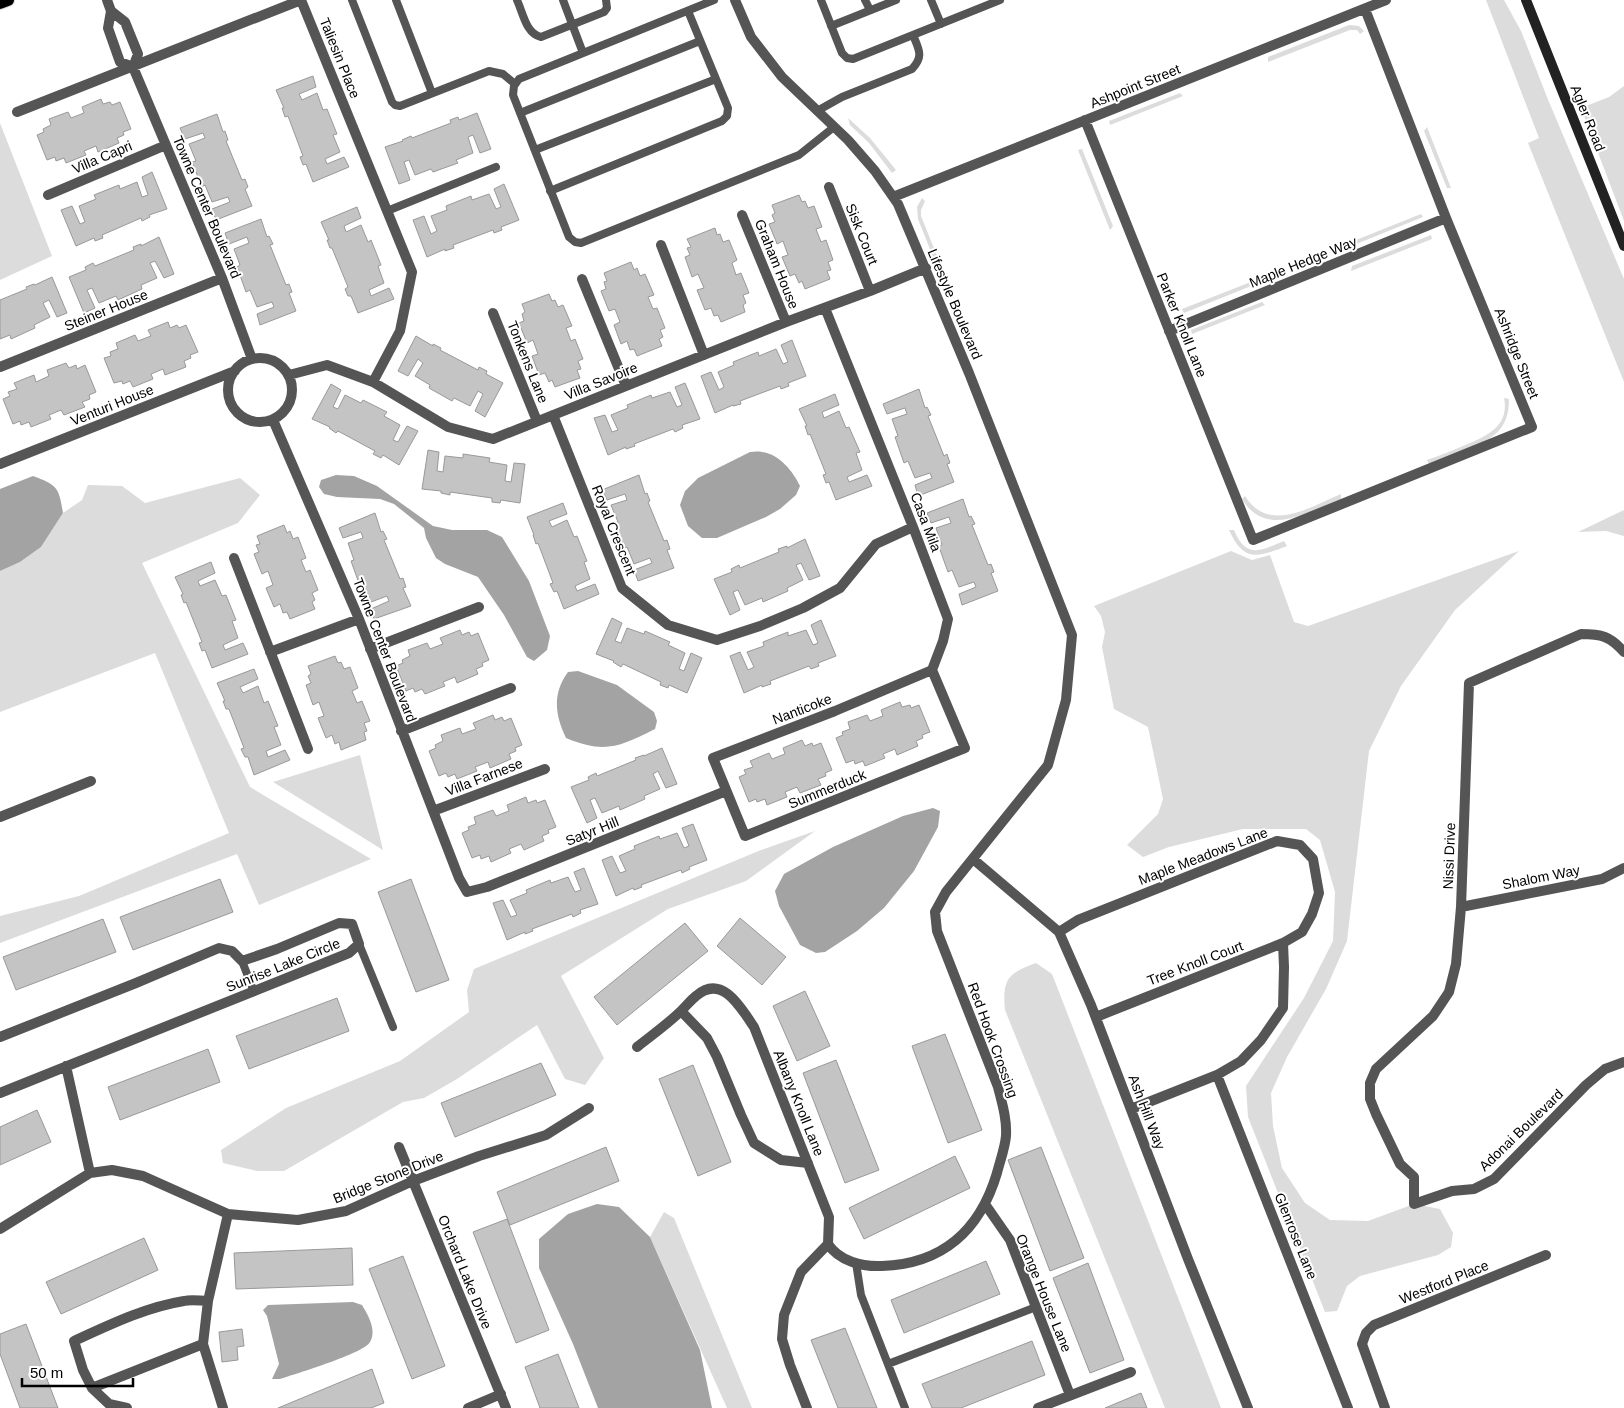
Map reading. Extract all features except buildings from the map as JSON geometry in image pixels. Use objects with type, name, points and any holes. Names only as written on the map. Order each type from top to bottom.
[{"type":"main road","points":[[0,3],[8,0]]},
{"type":"main road","name":"Agler Road","points":[[1526,0],[1624,246]]},
{"type":"street","name":"Towne Center Boulevard","points":[[107,0],[112,11],[125,22],[138,54],[133,67],[222,278],[252,358]]},
{"type":"street","name":"Taliesin Place","points":[[17,112],[301,0],[412,272],[400,331],[373,382]]},
{"type":"street","name":"Lifestyle Boulevard","points":[[735,0],[751,37],[782,78],[848,140],[898,204],[969,373],[1072,635],[1066,700],[1048,765],[972,859]]},
{"type":"street","name":"Ashpoint Street","points":[[893,197],[1386,0]]},
{"type":"street","name":"Ashridge Street","points":[[1252,540],[1532,427],[1446,218],[1365,9]]},
{"type":"street","name":"Towne Center Boulevard","points":[[112,11],[108,28],[120,62],[133,67]]},
{"type":"street","name":"Parker Knoll Lane","points":[[1085,120],[1252,540]]},
{"type":"street","name":"Villa Capri","points":[[48,195],[166,145]]},
{"type":"street","name":"Sisk Court","points":[[828,187],[870,291]]},
{"type":"street","name":"Graham House","points":[[742,215],[786,322]]},
{"type":"street","name":"Maple Hedge Way","points":[[1169,331],[1446,218]]},
{"type":"street","points":[[661,245],[704,355]]},
{"type":"street","name":"Villa Savoire","points":[[289,375],[327,365],[373,382],[448,427],[493,439],[926,268]]},
{"type":"street","name":"Steiner House","points":[[0,368],[222,278]]},
{"type":"street","points":[[582,279],[626,386]]},
{"type":"street","name":"Casa Mila","points":[[825,308],[948,619],[944,641],[932,670]]},
{"type":"street","name":"Tonkens Lane","points":[[493,313],[537,421]]},
{"type":"street","points":[[252,358],[266,358],[280,364],[289,375],[293,392],[287,409],[273,420],[261,422],[249,420],[239,414],[232,404],[229,393],[229,381],[234,370],[252,358]]},
{"type":"street","name":"Venturi House","points":[[0,464],[234,370]]},
{"type":"street","name":"Royal Crescent","points":[[553,415],[622,588],[668,625],[717,640],[760,626],[804,608],[840,588],[876,544],[913,527]]},
{"type":"street","name":"Towne Center Boulevard","points":[[273,420],[359,619],[458,878],[467,892]]},
{"type":"street","points":[[234,558],[308,749]]},
{"type":"street","points":[[370,649],[478,607]]},
{"type":"street","points":[[270,652],[359,619]]},
{"type":"street","name":"Nissi Drive","points":[[1400,1164],[1370,1099],[1370,1083],[1376,1069],[1433,1016],[1449,992],[1456,964],[1461,907],[1469,683],[1581,634],[1600,634],[1615,642],[1624,652]]},
{"type":"street","name":"Summerduck","points":[[726,791],[745,836],[965,748],[932,670]]},
{"type":"street","name":"Nanticoke","points":[[726,791],[713,758],[835,711],[932,670]]},
{"type":"street","points":[[401,730],[511,688]]},
{"type":"street","name":"Villa Farnese","points":[[433,811],[545,769]]},
{"type":"street","points":[[0,817],[91,781]]},
{"type":"street","name":"Satyr Hill","points":[[467,892],[505,880],[726,791]]},
{"type":"street","name":"Maple Meadows Lane","points":[[1059,932],[1078,920],[1277,841],[1300,845],[1313,859],[1319,893],[1312,914],[1302,932]]},
{"type":"street","name":"Ash Hill Way","points":[[972,859],[1059,932],[1096,1017],[1188,1259],[1248,1408]]},
{"type":"street","name":"Red Hook Crossing","points":[[828,1244],[834,1252],[856,1264],[900,1266],[923,1259],[944,1250],[966,1233],[992,1190],[1006,1136],[1004,1110],[998,1087],[937,932],[935,912],[946,892],[972,859]]},
{"type":"street","name":"Shalom Way","points":[[1461,907],[1602,879],[1624,868]]},
{"type":"street","name":"Sunrise Lake Circle","points":[[0,1037],[218,948],[232,951],[242,961],[339,923],[352,924],[359,944],[350,953],[0,1093]]},
{"type":"street","name":"Tree Knoll Court","points":[[1096,1017],[1284,943],[1302,932]]},
{"type":"street","points":[[1131,1109],[1217,1075],[1242,1061],[1261,1040],[1282,1008],[1284,943]]},
{"type":"street","name":"Albany Knoll Lane","points":[[681,1011],[696,995],[707,989],[715,988],[722,990],[735,1000],[754,1027],[829,1217],[828,1244]]},
{"type":"street","points":[[637,1047],[681,1011],[707,1038],[718,1057],[754,1143],[781,1160],[808,1163]]},
{"type":"street","name":"Adonai Boulevard","points":[[1400,1164],[1414,1177],[1414,1204],[1452,1191],[1474,1189],[1494,1179],[1586,1085],[1605,1069],[1624,1062]]},
{"type":"street","points":[[66,1066],[90,1173]]},
{"type":"street","name":"Glenrose Lane","points":[[1217,1075],[1348,1408]]},
{"type":"street","name":"Bridge Stone Drive","points":[[0,1230],[90,1173],[112,1170],[143,1176],[228,1214],[298,1220],[346,1211],[479,1156],[546,1135],[590,1108]]},
{"type":"street","name":"Orchard Lake Drive","points":[[399,1147],[506,1408]]},
{"type":"street","name":"Orange House Lane","points":[[985,1204],[1010,1240],[1070,1395]]},
{"type":"street","points":[[222,1408],[203,1344],[208,1301],[228,1214]]},
{"type":"street","points":[[808,1408],[790,1365],[782,1339],[784,1315],[801,1272],[828,1244]]},
{"type":"street","name":"Westford Place","points":[[1385,1408],[1362,1344],[1366,1333],[1374,1326],[1546,1255]]},
{"type":"street","points":[[127,1408],[109,1404],[92,1388],[74,1341],[126,1318],[164,1305],[186,1300],[208,1301]]},
{"type":"street","points":[[92,1388],[203,1344]]},
{"type":"street","points":[[1038,1408],[1131,1372]]},
{"type":"street","points":[[468,1408],[501,1394]]},
{"type":"lane","points":[[352,0],[392,102],[395,105],[400,106],[489,71],[503,74],[515,84]]},
{"type":"lane","points":[[396,0],[432,93]]},
{"type":"lane","points":[[517,0],[530,32],[535,36],[541,37],[604,12],[607,8],[606,0]]},
{"type":"lane","points":[[563,0],[583,53]]},
{"type":"lane","points":[[714,0],[519,79],[515,84],[513,96],[568,237],[575,242],[581,243],[799,155],[834,127]]},
{"type":"lane","points":[[821,0],[842,53],[847,58],[853,59],[1000,0]]},
{"type":"lane","points":[[865,0],[870,10]]},
{"type":"lane","points":[[832,26],[896,0]]},
{"type":"lane","points":[[931,0],[941,24]]},
{"type":"lane","points":[[550,190],[722,121],[727,116],[728,108],[688,11]]},
{"type":"lane","points":[[817,111],[842,98],[912,69],[918,62],[920,52],[913,35]]},
{"type":"lane","points":[[520,113],[700,41]]},
{"type":"lane","points":[[534,150],[716,79]]},
{"type":"lane","points":[[387,211],[496,167]]},
{"type":"lane","points":[[359,944],[393,1026]]},
{"type":"lane","points":[[242,961],[254,992]]},
{"type":"lane","points":[[856,1264],[861,1294],[905,1408]]},
{"type":"lane","points":[[888,1364],[1036,1307]]},
{"type":"shaded area","points":[[1486,0],[1504,0],[1521,31],[1624,279],[1624,382],[1528,143],[1539,138]]},
{"type":"shaded area","points":[[1349,25],[1359,26],[1364,31],[1360,34],[1357,30],[1350,30],[1268,62],[1268,57]]},
{"type":"shaded area","points":[[1624,86],[1624,221],[1581,108],[1609,97]]},
{"type":"shaded area","points":[[1180,93],[1183,96],[1110,125],[1109,121]]},
{"type":"shaded area","points":[[848,118],[870,138],[896,170],[892,173],[869,143],[850,125]]},
{"type":"shaded area","points":[[0,123],[52,256],[0,280]]},
{"type":"shaded area","points":[[1427,127],[1451,188],[1447,188],[1424,131]]},
{"type":"shaded area","points":[[1082,149],[1113,226],[1110,230],[1078,150]]},
{"type":"shaded area","points":[[922,198],[925,201],[921,210],[921,216],[952,293],[947,292],[918,219],[917,207]]},
{"type":"shaded area","points":[[1421,214],[1423,217],[1344,249],[1341,246]]},
{"type":"shaded area","points":[[1431,235],[1432,239],[1351,271],[1352,266]]},
{"type":"shaded area","points":[[1261,278],[1261,282],[1184,313],[1182,309]]},
{"type":"shaded area","points":[[1262,302],[1265,305],[1192,334],[1191,330]]},
{"type":"shaded area","points":[[1504,398],[1509,399],[1508,410],[1506,419],[1497,432],[1475,446],[1429,464],[1427,460],[1471,443],[1494,430],[1503,416],[1505,408]]},
{"type":"shaded area","points":[[750,452],[768,453],[785,464],[800,486],[796,495],[780,509],[766,517],[717,538],[702,538],[688,526],[680,505],[685,491],[698,478]]},
{"type":"shaded area","points":[[336,475],[354,476],[377,486],[433,526],[452,530],[487,530],[502,537],[529,581],[550,636],[547,650],[534,661],[527,657],[504,615],[478,577],[445,564],[436,558],[426,538],[424,528],[394,504],[380,499],[337,497],[324,494],[319,487],[321,480]]},
{"type":"shaded area","points":[[33,476],[56,488],[63,513],[41,547],[20,562],[0,571],[0,489]]},
{"type":"shaded area","points":[[240,478],[260,495],[238,523],[142,563],[250,787],[371,859],[259,905],[237,854],[0,943],[0,916],[79,896],[229,833],[155,653],[0,712],[0,571],[20,562],[41,547],[63,513],[82,500],[88,485],[122,486],[145,503]]},
{"type":"shaded area","points":[[1341,494],[1341,499],[1315,510],[1288,519],[1275,520],[1263,518],[1252,511],[1242,499],[1245,496],[1255,507],[1266,514],[1278,515],[1303,510]]},
{"type":"shaded area","points":[[1624,510],[1624,536],[1606,531],[1578,532]]},
{"type":"shaded area","points":[[1229,530],[1234,530],[1239,539],[1249,549],[1261,550],[1284,541],[1287,546],[1268,553],[1253,554],[1240,548]]},
{"type":"shaded area","points":[[1231,551],[1252,560],[1270,555],[1294,622],[1308,626],[1519,551],[1455,610],[1401,686],[1369,751],[1347,941],[1326,989],[1287,1057],[1271,1093],[1273,1126],[1282,1168],[1305,1203],[1330,1220],[1368,1221],[1414,1204],[1440,1209],[1453,1233],[1451,1247],[1438,1255],[1360,1276],[1347,1286],[1337,1311],[1325,1312],[1248,1117],[1246,1086],[1304,998],[1333,941],[1335,892],[1320,840],[1306,829],[1243,829],[1169,847],[1143,857],[1127,845],[1158,814],[1163,799],[1148,727],[1114,709],[1102,647],[1105,632],[1101,616],[1094,606]]},
{"type":"shaded area","points":[[578,671],[617,685],[654,712],[657,721],[655,729],[612,746],[591,746],[566,738],[559,721],[557,696],[559,688],[568,672]]},
{"type":"shaded area","points":[[360,755],[383,850],[273,782]]},
{"type":"shaded area","points":[[933,808],[940,811],[938,827],[914,871],[884,908],[857,931],[825,952],[816,953],[800,945],[779,906],[775,891],[784,874],[833,847],[903,816]]},
{"type":"shaded area","points":[[815,831],[746,881],[668,909],[561,976],[604,1058],[585,1085],[565,1079],[537,1025],[457,1079],[424,1098],[403,1102],[284,1171],[257,1171],[223,1163],[221,1150],[286,1108],[400,1061],[469,1012],[467,990],[474,969],[761,850]]},
{"type":"shaded area","points":[[1036,963],[1052,974],[1221,1408],[1165,1408],[1005,1010],[1005,991],[1009,979],[1019,970]]},
{"type":"shaded area","points":[[597,1204],[619,1207],[650,1237],[700,1350],[712,1408],[598,1408],[573,1344],[539,1268],[539,1239],[568,1214]]},
{"type":"shaded area","points":[[664,1212],[674,1218],[752,1408],[727,1408],[650,1237]]},
{"type":"shaded area","points":[[353,1302],[362,1305],[371,1323],[372,1337],[365,1347],[314,1368],[280,1379],[272,1379],[279,1364],[267,1316],[263,1310],[268,1305]]}]
